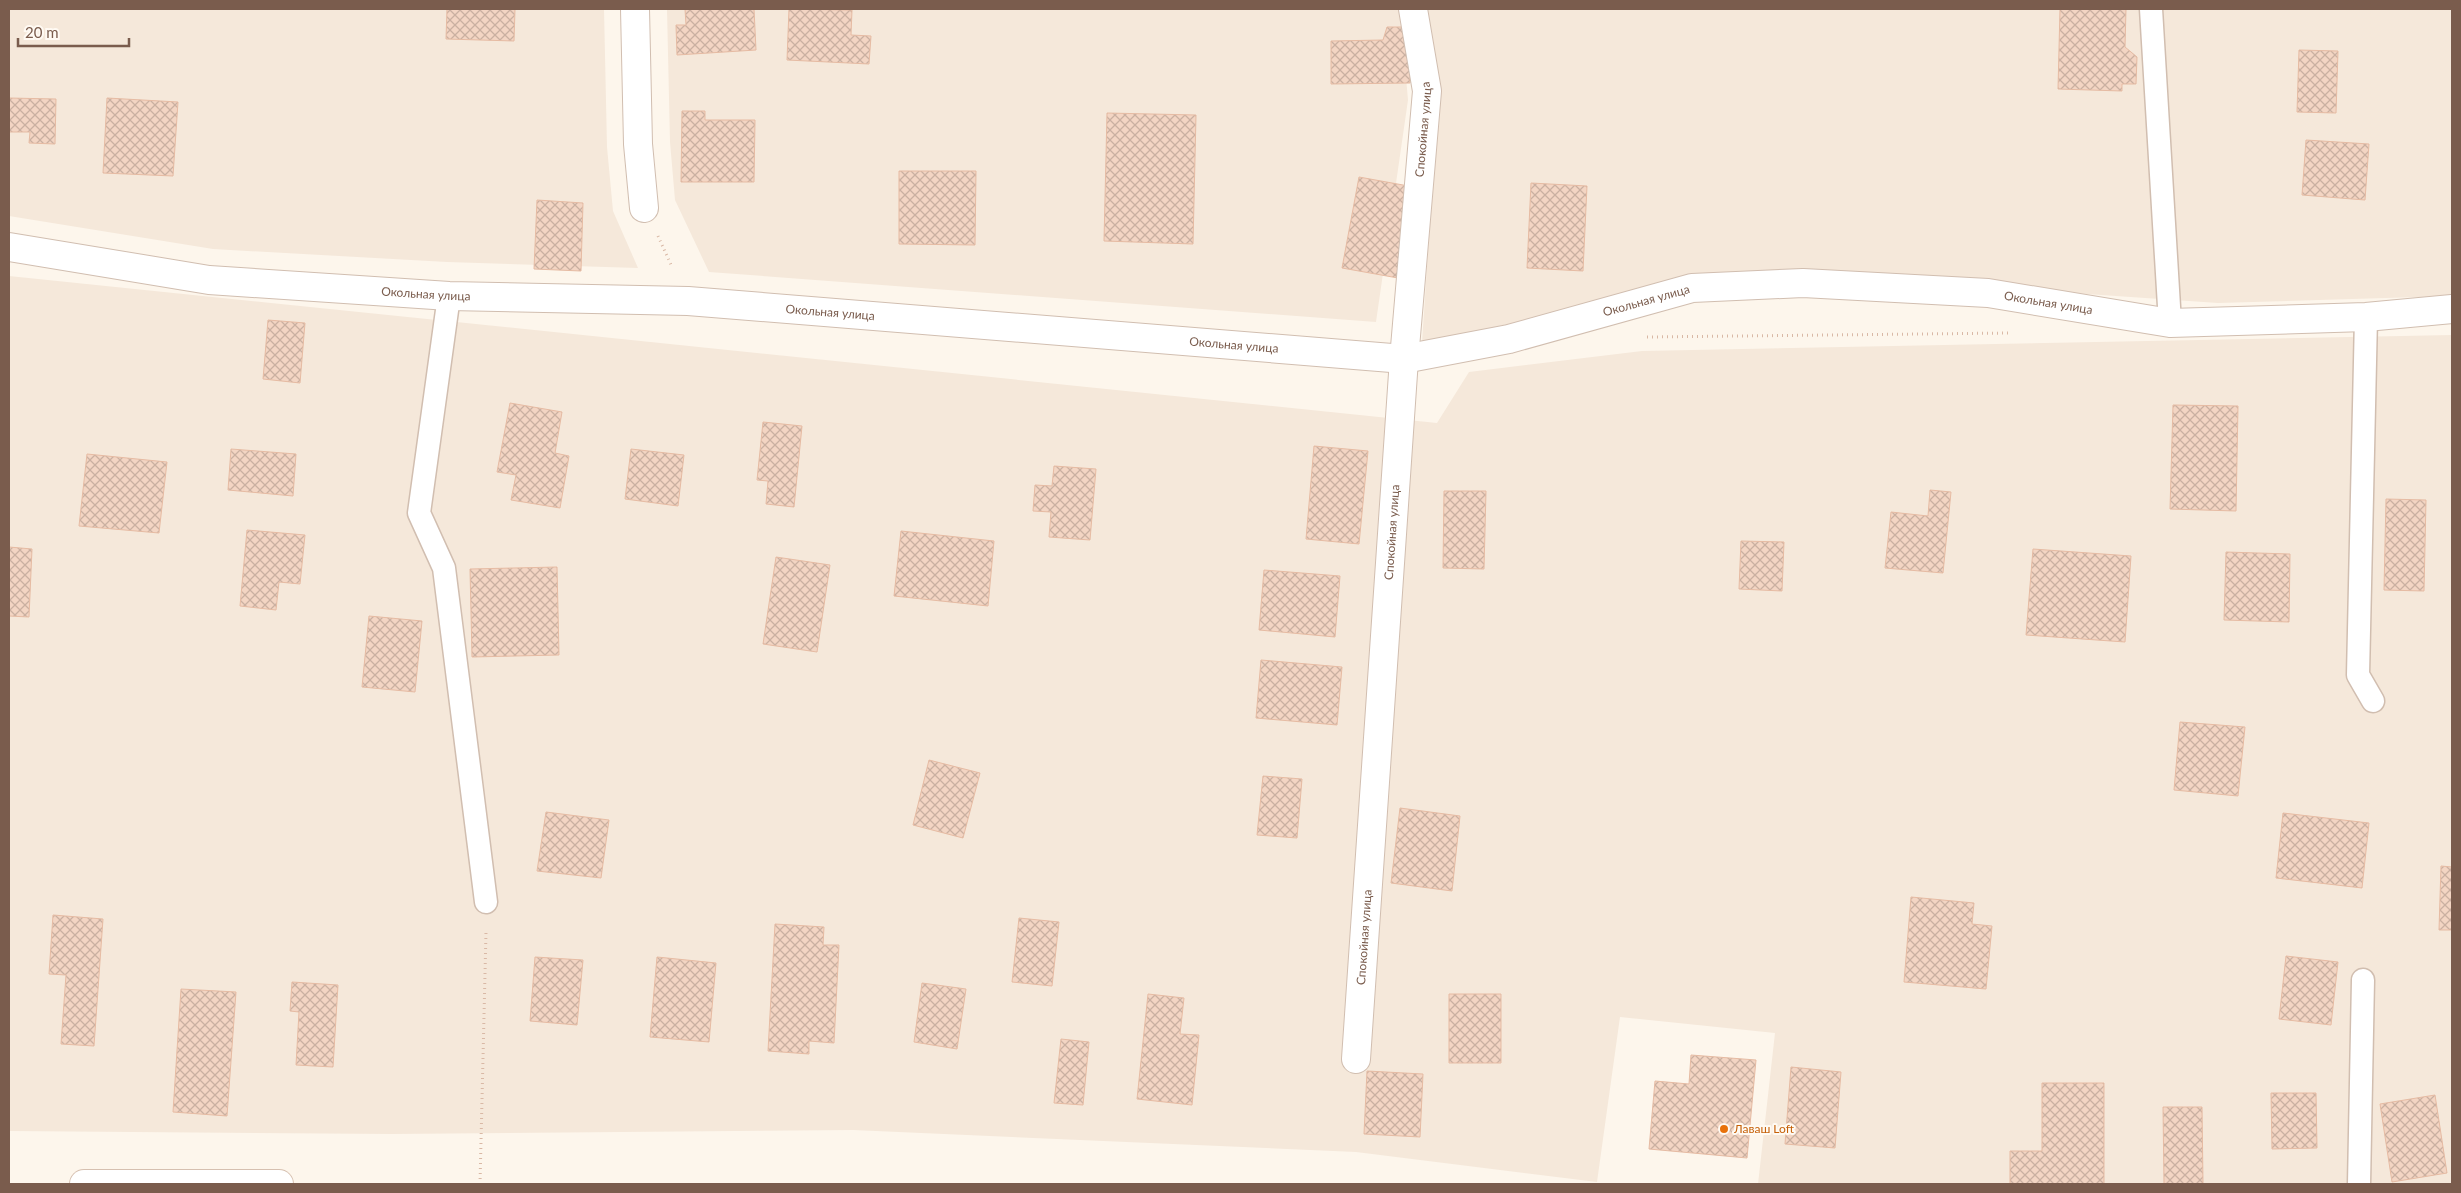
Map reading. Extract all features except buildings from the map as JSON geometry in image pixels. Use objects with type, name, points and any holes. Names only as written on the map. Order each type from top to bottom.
[{"type":"street","points":[[635,9],[638,144],[644,208]]},
{"type":"street","name":"Спокойная улица","points":[[1356,1059],[1404,359],[1427,91],[1413,9]]},
{"type":"street","name":"Окольная улица","points":[[9,247],[209,280],[449,296],[688,301],[1404,359],[1509,339],[1692,288],[1804,283],[1988,293],[2170,323],[2366,317],[2452,310]]},
{"type":"street","points":[[84,1184],[279,1184]]},
{"type":"lane","points":[[2151,9],[2170,323]]},
{"type":"lane","points":[[449,296],[419,513],[444,568],[486,902]]},
{"type":"lane","points":[[2366,317],[2358,675],[2374,701]]},
{"type":"lane","points":[[2358,1184],[2363,980]]},
{"type":"path","points":[[644,208],[688,301]]},
{"type":"path","points":[[1639,337],[2016,333]]},
{"type":"path","points":[[480,1184],[486,902]]},
{"type":"shaded area","points":[[9,9],[604,9],[607,147],[613,211],[638,268],[447,262],[213,249],[9,216]]},
{"type":"shaded area","points":[[667,9],[1400,9],[1408,100],[1376,322],[709,272],[675,200],[670,142]]},
{"type":"shaded area","points":[[1427,9],[2452,9],[2452,296],[2218,303],[1748,271],[1422,343],[1437,115]]},
{"type":"shaded area","points":[[9,276],[1437,423],[1469,372],[1642,351],[2452,335],[2452,1184],[1758,1184],[1775,1033],[1620,1017],[1597,1182],[1356,1152],[853,1130],[392,1134],[9,1131]]},
{"type":"place","name":"Лаваш Loft","points":[[1724,1129]]}]
